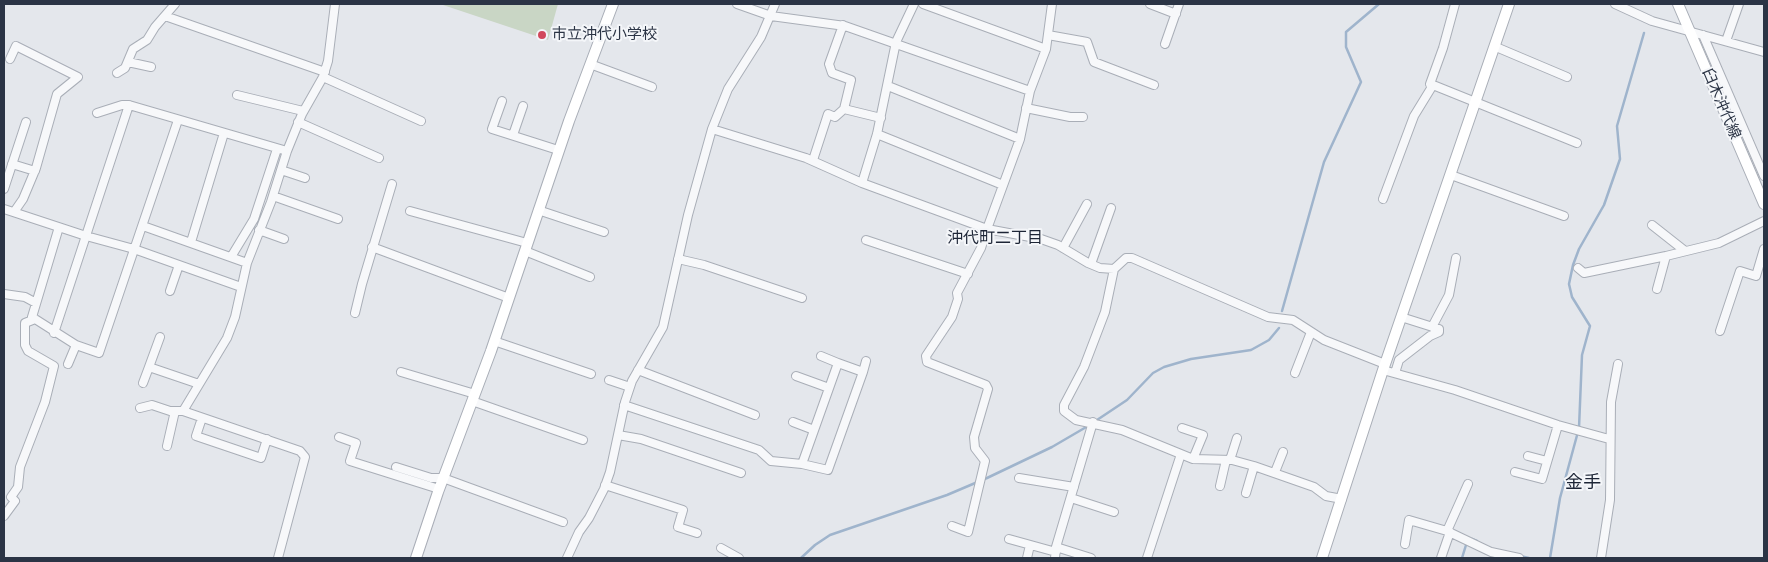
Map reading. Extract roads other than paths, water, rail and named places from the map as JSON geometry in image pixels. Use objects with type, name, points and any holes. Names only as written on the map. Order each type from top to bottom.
[{"type":"street","points":[[117,73],[125,68],[133,49],[147,40],[175,4]]},
{"type":"street","points":[[416,558],[439,489],[509,298],[558,150],[613,4]]},
{"type":"street","points":[[737,4],[771,16],[843,25],[896,42],[1030,91]]},
{"type":"street","points":[[568,558],[605,485],[630,387],[663,327],[695,186],[712,129],[728,90],[753,52],[776,4]]},
{"type":"street","points":[[862,183],[881,118],[896,42],[914,4]]},
{"type":"street","points":[[923,4],[1046,49]]},
{"type":"street","points":[[952,526],[971,534],[986,461],[975,448],[974,437],[988,388],[986,385],[927,362],[926,356],[952,317],[958,299],[957,293],[981,248],[1020,139],[1030,91],[1046,49],[1052,4]]},
{"type":"street","points":[[1150,4],[1176,14]]},
{"type":"street","points":[[1165,44],[1179,4]]},
{"type":"street","points":[[1455,4],[1443,48],[1430,84],[1577,143]]},
{"type":"street","points":[[1322,558],[1384,367],[1496,47],[1509,4]]},
{"type":"street","points":[[1615,4],[1652,21],[1764,52]]},
{"type":"street","name":"臼木沖代線","points":[[1678,4],[1764,204]]},
{"type":"street","points":[[1726,41],[1739,4]]},
{"type":"street","points":[[167,446],[179,411],[199,384],[227,338],[235,317],[240,287],[247,263],[273,196],[298,122],[324,75],[328,61],[332,5]]},
{"type":"street","points":[[165,16],[324,75],[421,121]]},
{"type":"street","points":[[813,160],[828,114],[835,117],[844,110],[851,80],[832,73],[830,64],[843,25]]},
{"type":"street","points":[[1048,35],[1086,42],[1094,62],[1154,85]]},
{"type":"street","points":[[1702,35],[1762,166],[1764,176]]},
{"type":"street","points":[[10,59],[16,46],[78,77],[57,94],[35,171],[23,199],[14,212]]},
{"type":"street","points":[[1496,47],[1568,77]]},
{"type":"street","points":[[128,62],[151,67]]},
{"type":"street","points":[[590,64],[652,86]]},
{"type":"street","points":[[1383,198],[1414,116],[1433,84]]},
{"type":"street","points":[[888,86],[1020,139]]},
{"type":"street","points":[[237,95],[303,111]]},
{"type":"street","points":[[502,101],[492,129],[558,150]]},
{"type":"street","points":[[97,113],[122,105],[129,105],[287,152]]},
{"type":"street","points":[[54,333],[129,105]]},
{"type":"street","points":[[513,136],[523,106]]},
{"type":"street","points":[[1026,108],[1070,117],[1083,117]]},
{"type":"street","points":[[844,110],[881,118]]},
{"type":"street","points":[[59,227],[32,317],[54,333],[76,345],[99,353],[178,120]]},
{"type":"street","points":[[4,189],[26,122]]},
{"type":"street","points":[[298,122],[379,158]]},
{"type":"street","points":[[712,129],[813,160],[862,183],[987,229],[1040,239],[1063,248],[1091,264],[1114,270]]},
{"type":"street","points":[[191,242],[224,133]]},
{"type":"street","points":[[877,134],[1003,185]]},
{"type":"street","points":[[231,257],[254,219],[277,149]]},
{"type":"street","points":[[12,164],[35,171]]},
{"type":"street","points":[[281,170],[305,178]]},
{"type":"street","points":[[1451,175],[1564,216]]},
{"type":"street","points":[[355,313],[372,247],[392,184]]},
{"type":"street","points":[[273,196],[338,219]]},
{"type":"street","points":[[1063,248],[1087,204]]},
{"type":"street","points":[[1091,264],[1111,208]]},
{"type":"street","points":[[4,209],[86,236],[134,249],[240,287]]},
{"type":"street","points":[[538,210],[604,232]]},
{"type":"street","points":[[410,211],[526,247],[590,277]]},
{"type":"street","points":[[1578,268],[1584,273],[1685,252],[1719,243],[1764,221]]},
{"type":"street","points":[[1652,224],[1685,252]]},
{"type":"street","points":[[143,226],[247,263]]},
{"type":"street","points":[[259,230],[284,239]]},
{"type":"street","points":[[866,240],[968,274]]},
{"type":"street","points":[[372,247],[509,298]]},
{"type":"street","points":[[1720,331],[1740,271],[1756,276],[1764,249]]},
{"type":"street","points":[[1657,289],[1666,256]]},
{"type":"street","points":[[1342,499],[1326,496],[1314,486],[1275,472],[1228,460],[1193,459],[1122,430],[1093,422],[1076,420],[1068,416],[1064,411],[1064,405],[1084,366],[1102,320],[1114,270],[1126,258],[1132,258],[1268,317],[1293,320],[1324,340],[1395,373],[1455,390],[1558,425],[1609,439]]},
{"type":"street","points":[[1432,327],[1449,295],[1456,258]]},
{"type":"street","points":[[678,259],[704,265],[802,298]]},
{"type":"street","points":[[170,291],[179,265]]},
{"type":"street","points":[[4,294],[25,297],[36,303]]},
{"type":"street","points":[[1395,373],[1400,360],[1430,336],[1439,332],[1439,329],[1401,317]]},
{"type":"street","points":[[4,516],[15,501],[11,497],[18,487],[20,467],[46,402],[54,366],[28,351],[24,345],[25,323],[35,319]]},
{"type":"street","points":[[1295,373],[1311,332]]},
{"type":"street","points":[[143,383],[160,337]]},
{"type":"street","points":[[494,341],[590,374]]},
{"type":"street","points":[[68,364],[76,345]]},
{"type":"street","points":[[821,356],[863,372]]},
{"type":"street","points":[[624,405],[759,450],[771,461],[802,464],[828,470],[866,361]]},
{"type":"street","points":[[802,464],[838,363]]},
{"type":"street","points":[[1601,558],[1610,500],[1609,439],[1611,402],[1618,364]]},
{"type":"street","points":[[149,367],[199,384]]},
{"type":"street","points":[[638,370],[755,415]]},
{"type":"street","points":[[401,372],[583,440]]},
{"type":"street","points":[[796,376],[830,388]]},
{"type":"street","points":[[609,380],[630,387]]},
{"type":"street","points":[[140,408],[152,405],[179,411],[300,451],[304,457],[278,558]]},
{"type":"street","points":[[202,418],[196,436],[261,458],[267,439]]},
{"type":"street","points":[[792,422],[814,430]]},
{"type":"street","points":[[1056,553],[1093,422]]},
{"type":"street","points":[[1516,472],[1542,479],[1558,425]]},
{"type":"street","points":[[1182,428],[1202,435],[1193,459]]},
{"type":"street","points":[[618,435],[641,440],[741,473]]},
{"type":"street","points":[[339,437],[356,443],[350,461],[439,489]]},
{"type":"street","points":[[1220,486],[1237,438]]},
{"type":"street","points":[[1275,472],[1283,452]]},
{"type":"street","points":[[1147,558],[1181,454]]},
{"type":"street","points":[[1528,456],[1547,461]]},
{"type":"street","points":[[1246,493],[1254,466]]},
{"type":"street","points":[[396,467],[431,478],[443,478],[563,522]]},
{"type":"street","points":[[1019,478],[1074,487]]},
{"type":"street","points":[[1441,558],[1448,531],[1468,484]]},
{"type":"street","points":[[605,485],[683,510],[678,527],[697,533]]},
{"type":"street","points":[[1071,498],[1114,512]]},
{"type":"street","points":[[1404,544],[1409,520],[1448,531],[1491,552],[1520,558]]},
{"type":"street","points":[[1009,539],[1056,553],[1091,558]]},
{"type":"street","points":[[1027,558],[1030,545]]},
{"type":"street","points":[[720,548],[739,558]]},
{"type":"waterway","points":[[1282,311],[1324,162],[1361,82],[1346,47],[1346,32],[1379,4]]},
{"type":"waterway","points":[[1550,558],[1560,498],[1579,428],[1582,355],[1590,326],[1572,297],[1569,284],[1579,249],[1604,205],[1620,159],[1617,126],[1644,33]]},
{"type":"waterway","points":[[1094,422],[1127,400],[1153,373],[1164,367],[1191,359],[1251,350],[1269,340],[1279,328]]},
{"type":"waterway","points":[[801,558],[830,535],[947,495],[1052,447],[1088,426]]},
{"type":"waterway","points":[[1462,558],[1466,545],[1472,539],[1477,541]]},
{"type":"waterway","points":[[1520,556],[1529,558]]},
{"type":"place","name":"市立沖代小学校","points":[[542,35]]},
{"type":"district","name":"沖代町二丁目","points":[[995,239]]},
{"type":"district","name":"金手","points":[[1583,483]]}]
